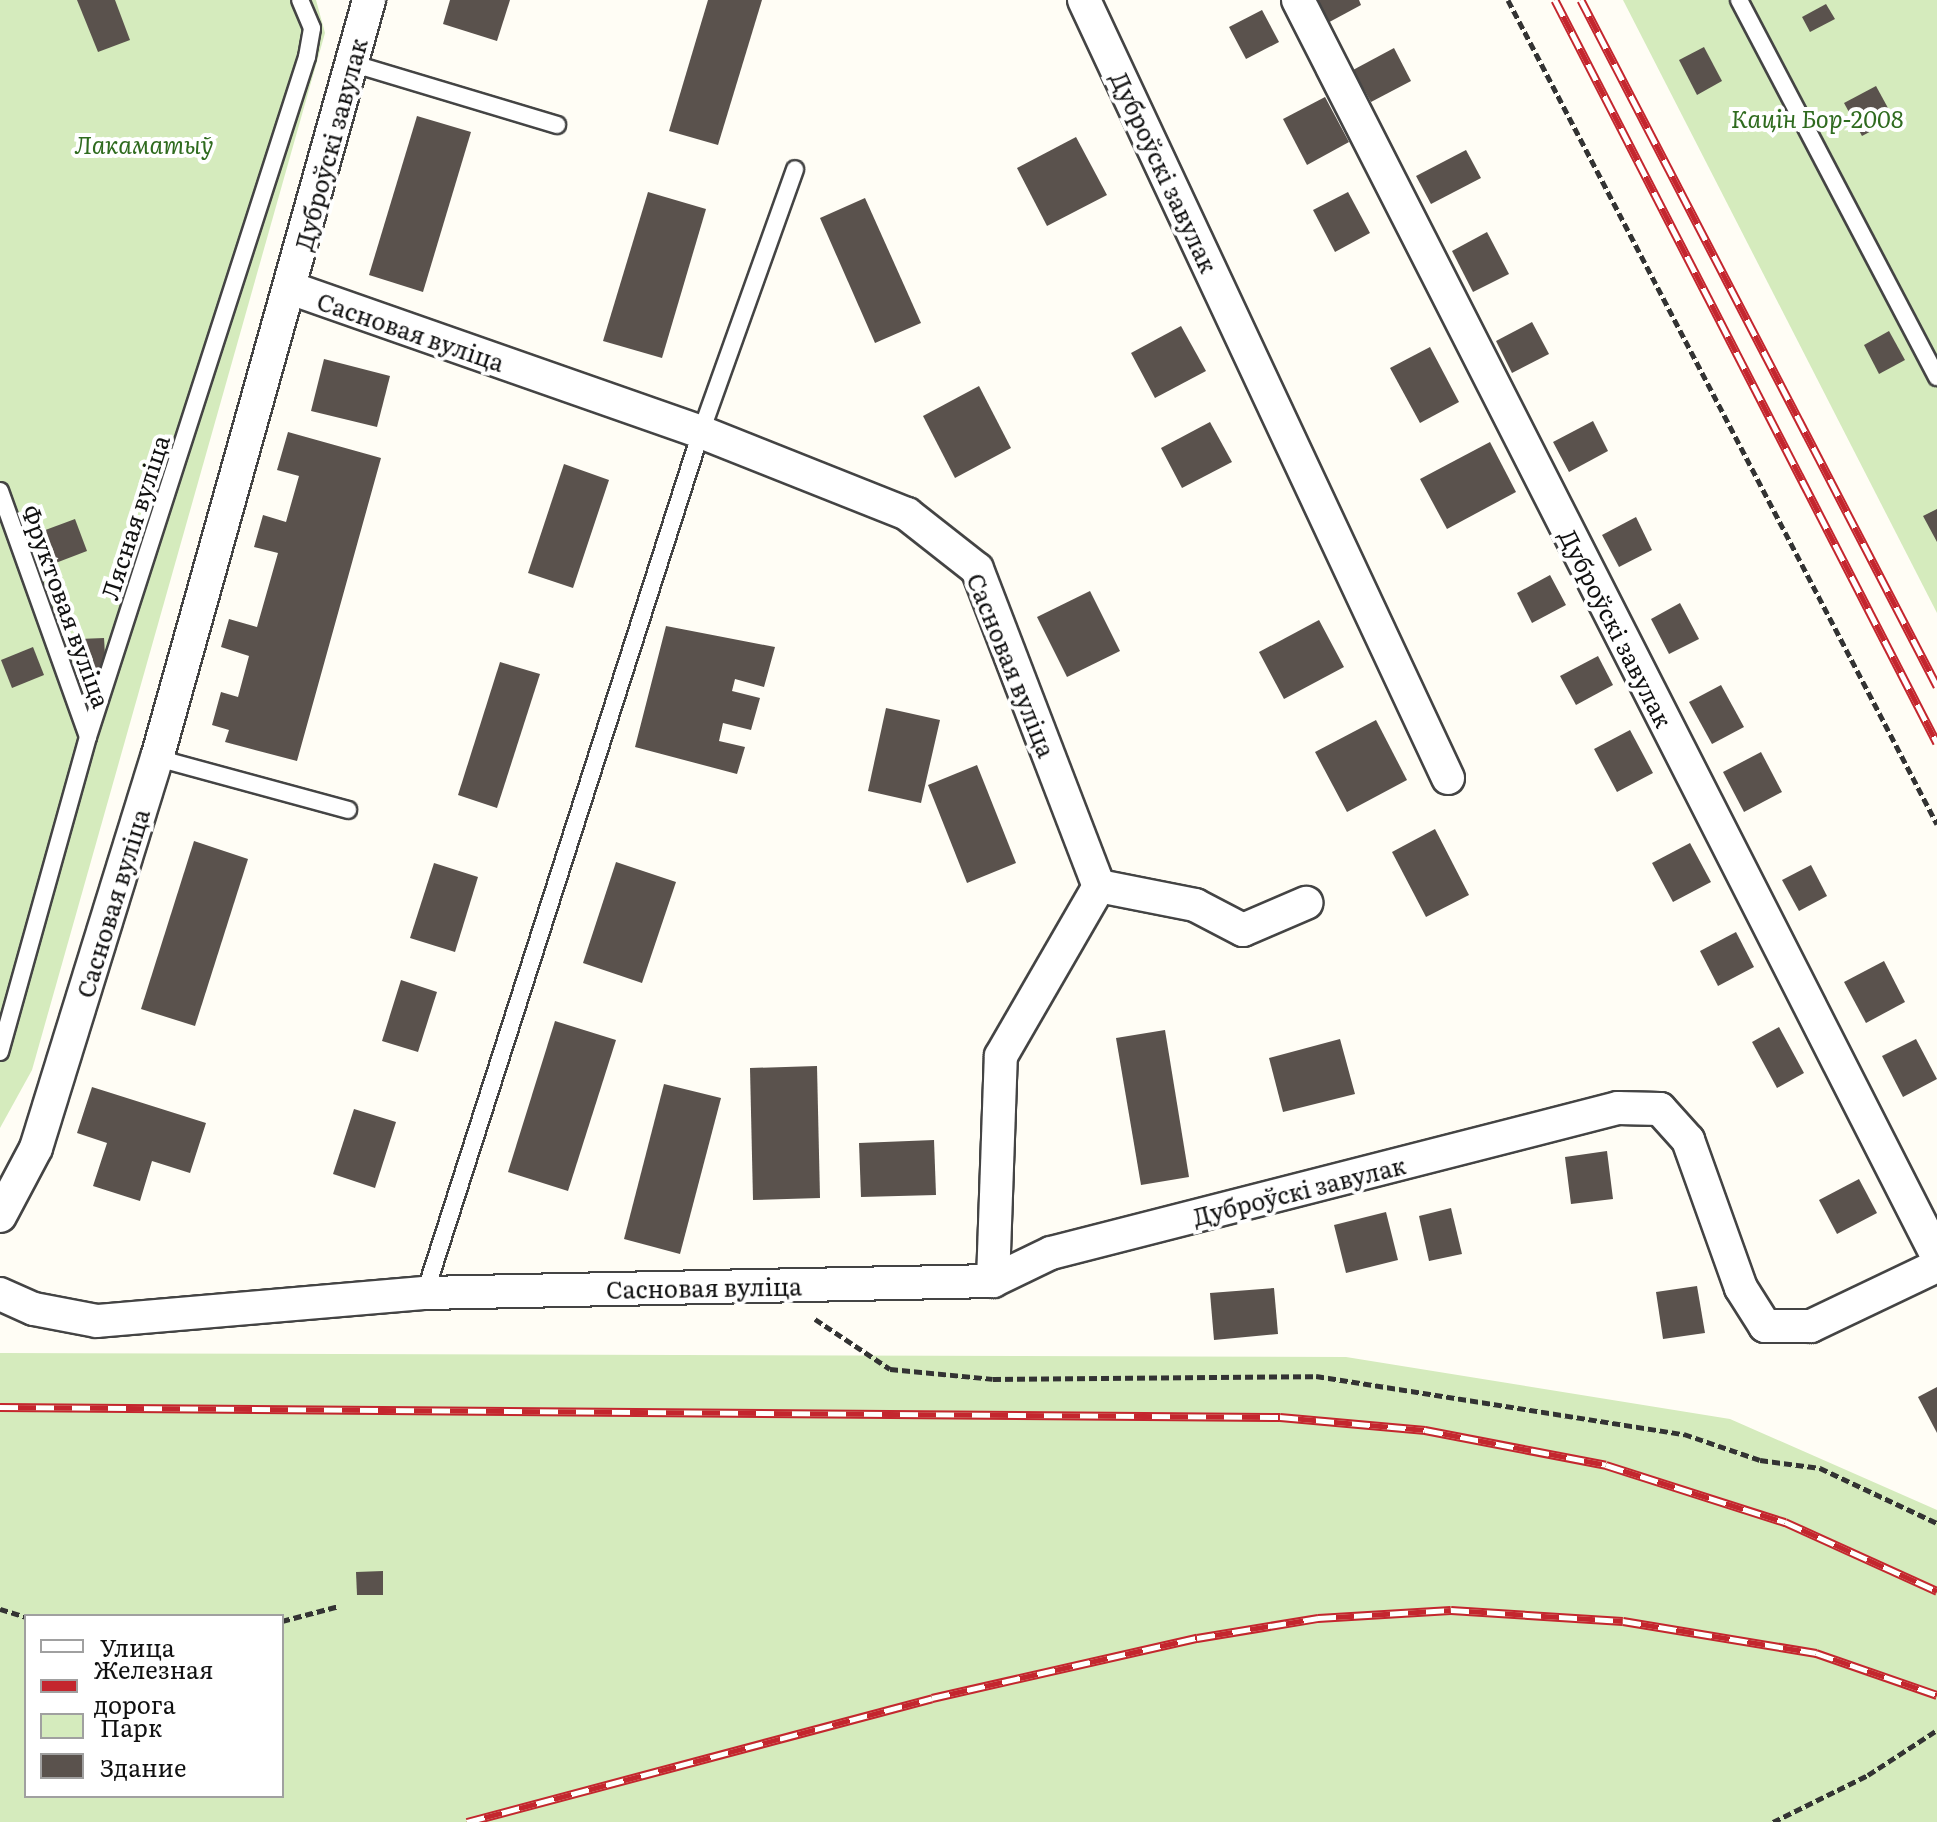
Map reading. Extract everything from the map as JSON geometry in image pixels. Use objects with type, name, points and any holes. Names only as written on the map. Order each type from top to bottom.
[{"type":"street","name":"Дуброўскі завулак","points":[[290,288],[354,64],[369,0]]},
{"type":"street","name":"Дуброўскі завулак","points":[[1084,0],[1448,778]]},
{"type":"street","name":"Дуброўскі завулак","points":[[1298,0],[1937,1256]]},
{"type":"street","name":"Сасновая вуліца","points":[[0,1216],[36,1148],[157,758],[290,288],[701,432],[907,514],[977,569],[1099,886]]},
{"type":"street","points":[[993,1281],[1001,1056],[1099,886],[1195,905],[1243,930],[1306,903]]},
{"type":"street","name":"Дуброўскі завулак","points":[[993,1281],[1051,1253],[1618,1108],[1660,1109],[1688,1140],[1741,1288],[1765,1326],[1811,1326],[1937,1266]]},
{"type":"street","name":"Сасновая вуліца","points":[[0,1294],[34,1309],[97,1321],[425,1293],[993,1281]]},
{"type":"lane","name":"Лясная вуліца","points":[[0,1052],[88,737],[307,57],[312,28],[300,0]]},
{"type":"lane","points":[[1739,0],[1937,377]]},
{"type":"lane","points":[[354,64],[557,125]]},
{"type":"lane","points":[[425,1293],[701,432],[795,169]]},
{"type":"lane","name":"Фруктовая вуліца","points":[[0,491],[88,737]]},
{"type":"lane","points":[[157,758],[348,810]]},
{"type":"path","points":[[1508,0],[1937,824]]},
{"type":"path","points":[[764,1285],[890,1369],[993,1379],[1316,1376],[1471,1396],[1684,1434],[1760,1460],[1820,1468],[1937,1523]]},
{"type":"path","points":[[284,1620],[339,1606]]},
{"type":"path","points":[[0,1609],[24,1616]]},
{"type":"path","points":[[1773,1822],[1868,1775],[1937,1730]]},
{"type":"green space","name":"Лакаматыў","points":[[0,0],[316,0],[325,33],[32,1070],[0,1128]]},
{"type":"green space","name":"Кацін Бор-2008","points":[[1623,0],[1937,0],[1937,613]]},
{"type":"green space","points":[[0,1353],[1346,1357],[1730,1419],[1937,1510],[1937,1822],[0,1822]]},
{"type":"building","points":[[77,0],[115,0],[130,40],[98,52]]},
{"type":"building","points":[[450,0],[510,0],[497,41],[443,24]]},
{"type":"building","points":[[708,0],[762,0],[718,145],[669,131]]},
{"type":"building","points":[[1308,0],[1359,0],[1361,5],[1322,26]]},
{"type":"building","points":[[1826,4],[1835,19],[1810,32],[1802,17]]},
{"type":"building","points":[[1262,10],[1279,42],[1246,59],[1229,27]]},
{"type":"building","points":[[1704,47],[1722,81],[1697,95],[1679,60]]},
{"type":"building","points":[[1394,48],[1411,81],[1371,102],[1353,70]]},
{"type":"building","points":[[1876,86],[1894,119],[1862,136],[1844,103]]},
{"type":"building","points":[[1325,97],[1349,142],[1307,165],[1283,119]]},
{"type":"building","points":[[417,116],[471,132],[423,292],[369,275]]},
{"type":"building","points":[[1076,137],[1107,195],[1047,226],[1017,168]]},
{"type":"building","points":[[1466,150],[1481,178],[1431,204],[1416,176]]},
{"type":"building","points":[[648,192],[706,209],[662,358],[603,341]]},
{"type":"building","points":[[1348,192],[1370,233],[1335,252],[1313,210]]},
{"type":"building","points":[[865,198],[921,323],[875,343],[820,218]]},
{"type":"building","points":[[1487,232],[1509,274],[1473,292],[1452,251]]},
{"type":"building","points":[[1532,322],[1549,354],[1512,373],[1496,341]]},
{"type":"building","points":[[1181,326],[1206,371],[1155,398],[1131,353]]},
{"type":"building","points":[[1889,331],[1905,360],[1879,374],[1864,345]]},
{"type":"building","points":[[1430,347],[1459,402],[1420,423],[1390,368]]},
{"type":"building","points":[[324,359],[390,376],[377,427],[311,411]]},
{"type":"building","points":[[979,386],[1011,448],[955,478],[923,416]]},
{"type":"building","points":[[1593,421],[1608,451],[1569,472],[1553,442]]},
{"type":"building","points":[[1210,422],[1232,462],[1182,488],[1161,448]]},
{"type":"building","points":[[288,432],[381,458],[297,761],[225,742],[229,730],[212,725],[221,692],[238,697],[249,656],[221,647],[229,619],[257,627],[278,553],[254,547],[263,515],[286,522],[299,476],[277,470]]},
{"type":"building","points":[[1490,442],[1516,492],[1447,529],[1420,479]]},
{"type":"building","points":[[564,464],[609,480],[573,588],[528,573]]},
{"type":"building","points":[[1937,509],[1937,542],[1923,516]]},
{"type":"building","points":[[1636,517],[1652,550],[1619,567],[1602,535]]},
{"type":"building","points":[[75,519],[87,551],[53,564],[40,532]]},
{"type":"building","points":[[1550,575],[1566,605],[1532,623],[1517,593]]},
{"type":"building","points":[[1090,591],[1120,651],[1067,677],[1037,617]]},
{"type":"building","points":[[1680,603],[1699,639],[1669,654],[1651,619]]},
{"type":"building","points":[[1319,620],[1344,667],[1284,699],[1259,652]]},
{"type":"building","points":[[666,626],[775,647],[764,687],[735,679],[732,691],[760,698],[751,730],[723,723],[719,741],[745,747],[737,774],[635,747]]},
{"type":"building","points":[[104,638],[106,672],[81,673],[79,639]]},
{"type":"building","points":[[33,647],[44,675],[12,688],[1,660]]},
{"type":"building","points":[[1598,656],[1613,685],[1576,705],[1560,676]]},
{"type":"building","points":[[500,662],[540,674],[497,808],[458,795]]},
{"type":"building","points":[[1721,685],[1744,727],[1712,744],[1689,702]]},
{"type":"building","points":[[886,708],[940,720],[921,803],[868,791]]},
{"type":"building","points":[[1376,720],[1407,780],[1347,812],[1315,752]]},
{"type":"building","points":[[1630,730],[1653,773],[1617,792],[1594,749]]},
{"type":"building","points":[[1761,752],[1782,792],[1744,812],[1723,772]]},
{"type":"building","points":[[977,765],[1016,863],[967,883],[928,785]]},
{"type":"building","points":[[1435,829],[1469,895],[1426,917],[1392,852]]},
{"type":"building","points":[[194,841],[248,859],[195,1026],[141,1009]]},
{"type":"building","points":[[1690,843],[1711,882],[1673,902],[1652,863]]},
{"type":"building","points":[[616,862],[676,882],[642,983],[583,963]]},
{"type":"building","points":[[434,863],[478,877],[455,952],[410,938]]},
{"type":"building","points":[[1811,865],[1827,896],[1799,911],[1782,880]]},
{"type":"building","points":[[1736,932],[1754,967],[1718,986],[1700,951]]},
{"type":"building","points":[[1884,961],[1905,1002],[1866,1023],[1844,982]]},
{"type":"building","points":[[401,980],[437,992],[418,1052],[382,1041]]},
{"type":"building","points":[[555,1021],[616,1040],[568,1191],[508,1172]]},
{"type":"building","points":[[1779,1027],[1804,1073],[1777,1088],[1752,1042]]},
{"type":"building","points":[[1165,1030],[1189,1177],[1141,1185],[1116,1038]]},
{"type":"building","points":[[1340,1039],[1355,1094],[1283,1112],[1269,1058]]},
{"type":"building","points":[[1916,1039],[1937,1079],[1903,1097],[1882,1056]]},
{"type":"building","points":[[817,1066],[820,1198],[753,1200],[750,1068]]},
{"type":"building","points":[[664,1084],[721,1098],[680,1254],[624,1239]]},
{"type":"building","points":[[92,1087],[206,1123],[190,1173],[152,1161],[140,1201],[93,1186],[107,1143],[77,1133]]},
{"type":"building","points":[[354,1109],[396,1122],[375,1188],[333,1174]]},
{"type":"building","points":[[934,1140],[936,1195],[861,1197],[859,1143]]},
{"type":"building","points":[[1607,1151],[1613,1199],[1571,1204],[1565,1157]]},
{"type":"building","points":[[1859,1179],[1877,1213],[1837,1234],[1819,1200]]},
{"type":"building","points":[[1451,1208],[1462,1254],[1429,1261],[1419,1216]]},
{"type":"building","points":[[1386,1212],[1398,1260],[1346,1273],[1334,1225]]},
{"type":"building","points":[[1697,1286],[1705,1333],[1663,1339],[1656,1292]]},
{"type":"building","points":[[1274,1288],[1278,1334],[1214,1340],[1210,1293]]},
{"type":"building","points":[[1937,1387],[1937,1433],[1918,1397]]},
{"type":"building","points":[[383,1571],[383,1595],[357,1595],[356,1572]]},
{"type":"railway","points":[[1555,0],[1937,743]]},
{"type":"railway","points":[[1581,0],[1937,686]]},
{"type":"railway","points":[[0,1407],[1280,1417],[1425,1430],[1606,1465],[1785,1522],[1937,1591]]},
{"type":"railway","points":[[467,1822],[932,1698],[1197,1638],[1318,1618],[1451,1610],[1623,1621],[1816,1653],[1937,1695]]}]
